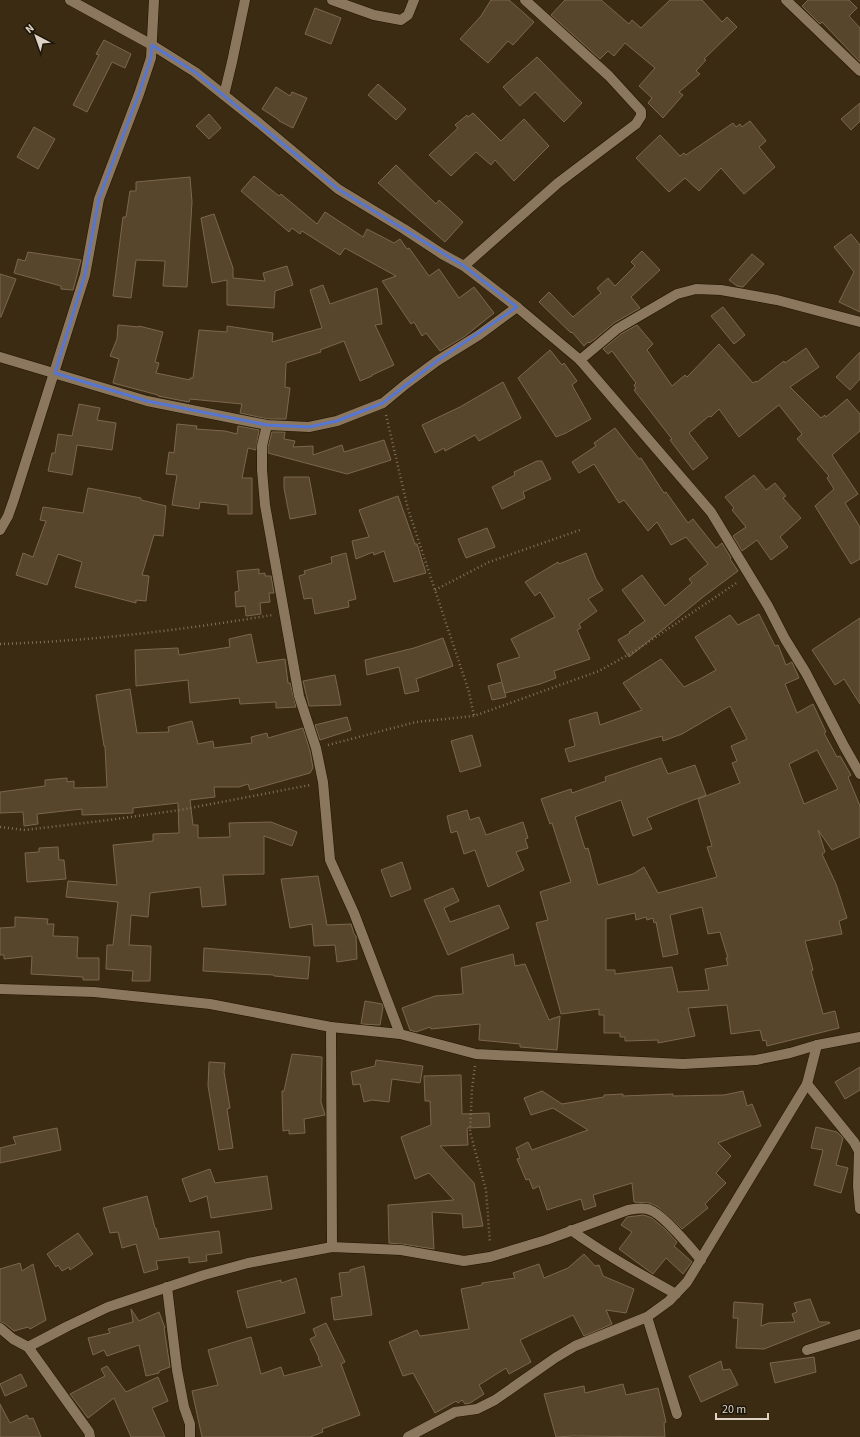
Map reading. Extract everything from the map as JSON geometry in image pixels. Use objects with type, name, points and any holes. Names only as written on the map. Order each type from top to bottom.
[{"type":"street","points":[[70,0],[152,45],[194,72],[259,123],[338,189],[442,254],[464,266],[517,307],[580,360],[711,512],[768,606],[860,774]]},
{"type":"street","points":[[0,530],[8,516],[13,502],[85,275],[99,199],[151,58],[154,0]]},
{"type":"street","points":[[224,95],[245,0]]},
{"type":"street","points":[[332,0],[374,15],[400,20],[408,15],[414,0]]},
{"type":"street","points":[[464,266],[558,183],[636,124],[641,116],[641,111],[609,76],[525,0]]},
{"type":"street","points":[[786,0],[860,71]]},
{"type":"street","points":[[580,360],[617,329],[677,294],[696,290],[720,290],[777,300],[860,322]]},
{"type":"street","points":[[0,357],[147,402],[267,425],[309,426],[336,421],[383,403],[437,361],[479,336],[517,307]]},
{"type":"street","points":[[267,425],[262,446],[264,498],[299,696],[316,748],[324,782],[330,860],[354,913],[400,1034]]},
{"type":"street","points":[[0,988],[94,992],[210,1004],[331,1027],[400,1034],[476,1054],[683,1064],[756,1060],[790,1053],[817,1045],[860,1037]]},
{"type":"street","points":[[331,1027],[332,1247]]},
{"type":"street","points":[[408,1437],[455,1412],[477,1409],[495,1400],[555,1358],[576,1346],[646,1317],[670,1300],[687,1282],[701,1260],[807,1084],[817,1045]]},
{"type":"street","points":[[807,1084],[854,1142],[859,1152],[858,1186],[860,1209]]},
{"type":"street","points":[[28,1348],[68,1326],[108,1307],[167,1287],[248,1263],[332,1247],[401,1250],[464,1261],[490,1257],[546,1240],[628,1210],[650,1209],[661,1217],[701,1260]]},
{"type":"street","points":[[571,1230],[634,1271],[676,1294]]},
{"type":"street","points":[[167,1287],[177,1370],[184,1407],[190,1424],[190,1437]]},
{"type":"street","points":[[646,1317],[677,1414]]},
{"type":"street","points":[[0,1328],[13,1340],[28,1348],[89,1432],[90,1437]]},
{"type":"street","points":[[807,1350],[860,1334]]},
{"type":"path","points":[[383,403],[408,510],[469,692],[474,716]]},
{"type":"path","points":[[435,590],[489,562],[580,530]]},
{"type":"path","points":[[316,748],[416,722],[474,716],[599,671],[635,651],[748,575]]},
{"type":"path","points":[[0,644],[134,634],[215,624],[284,613]]},
{"type":"path","points":[[0,827],[24,830],[148,815],[324,782]]},
{"type":"path","points":[[476,1054],[472,1089],[470,1132],[486,1190],[490,1257]]},
{"type":"highlighted area","points":[[152,45],[195,72],[338,189],[464,266],[517,307],[437,361],[383,403],[337,421],[309,427],[267,425],[147,401],[55,373],[85,275],[99,199],[139,94],[151,58]]},
{"type":"building","points":[[491,0],[509,0],[534,22],[513,45],[508,41],[488,63],[460,39],[481,16]]},
{"type":"building","points":[[565,0],[601,0],[629,24],[632,20],[641,28],[670,0],[702,0],[722,22],[727,17],[737,27],[704,59],[706,60],[696,71],[700,74],[679,92],[683,95],[663,118],[648,103],[652,98],[639,86],[655,68],[625,43],[614,56],[608,51],[600,59],[551,15]]},
{"type":"building","points":[[808,0],[849,0],[857,8],[849,16],[860,28],[860,62],[822,22],[820,24],[802,6]]},
{"type":"building","points":[[315,8],[341,18],[331,44],[305,34]]},
{"type":"building","points":[[104,40],[131,54],[125,68],[112,62],[87,112],[73,105],[99,55],[96,54]]},
{"type":"building","points":[[537,57],[582,103],[564,122],[535,92],[520,106],[503,87]]},
{"type":"building","points":[[378,84],[406,109],[396,120],[368,95]]},
{"type":"building","points":[[276,87],[290,96],[292,92],[307,98],[293,128],[279,121],[262,109]]},
{"type":"building","points":[[860,103],[860,121],[851,130],[841,119]]},
{"type":"building","points":[[473,113],[501,141],[524,119],[549,146],[514,181],[495,160],[491,165],[476,152],[451,176],[429,155],[458,128],[455,125],[467,115],[468,117]]},
{"type":"building","points":[[209,114],[221,128],[209,139],[196,126]]},
{"type":"building","points":[[750,121],[766,141],[759,147],[775,167],[744,194],[721,168],[699,191],[685,178],[669,192],[636,158],[660,135],[680,156],[684,153],[686,155],[733,123],[736,127],[740,124],[742,127]]},
{"type":"building","points":[[34,127],[55,139],[38,169],[17,157]]},
{"type":"building","points":[[396,165],[436,204],[439,200],[463,222],[445,242],[378,183]]},
{"type":"building","points":[[254,176],[279,196],[281,194],[317,224],[325,212],[363,237],[367,229],[394,243],[400,239],[407,249],[409,248],[429,276],[439,269],[459,298],[474,287],[494,313],[464,337],[440,351],[426,333],[422,336],[414,322],[411,324],[382,281],[396,276],[345,248],[340,255],[302,231],[300,234],[292,228],[289,232],[241,191]]},
{"type":"building","points":[[190,177],[192,202],[187,287],[163,286],[165,261],[136,260],[131,298],[113,296],[123,217],[126,217],[130,191],[136,191],[136,182]]},
{"type":"building","points":[[214,214],[233,268],[233,278],[265,281],[263,273],[287,266],[293,285],[275,291],[274,308],[227,305],[227,280],[212,283],[201,218]]},
{"type":"building","points":[[851,234],[860,245],[860,312],[839,302],[854,272],[834,247]]},
{"type":"building","points":[[642,251],[660,270],[631,297],[640,308],[614,323],[584,346],[572,332],[571,333],[539,302],[549,292],[573,317],[601,293],[597,288],[608,278],[615,286],[635,266],[631,262]]},
{"type":"building","points":[[28,252],[81,260],[73,290],[61,289],[61,286],[14,273],[18,259],[25,261]]},
{"type":"building","points":[[752,254],[764,264],[743,287],[737,286],[729,280]]},
{"type":"building","points":[[0,274],[16,279],[1,317],[0,317]]},
{"type":"building","points":[[323,285],[330,304],[377,288],[382,324],[375,325],[394,365],[360,381],[344,341],[320,350],[321,352],[286,363],[285,387],[290,388],[286,419],[268,419],[240,413],[242,404],[190,399],[189,402],[158,396],[113,383],[119,359],[110,356],[117,339],[118,325],[139,326],[163,332],[155,362],[159,363],[156,373],[190,380],[190,378],[193,378],[199,330],[227,332],[227,326],[273,333],[272,342],[322,328],[310,290]]},
{"type":"building","points":[[723,307],[745,335],[734,344],[711,316]]},
{"type":"building","points":[[637,325],[653,344],[647,350],[672,386],[685,375],[687,377],[719,344],[753,383],[756,381],[757,382],[784,361],[785,363],[806,348],[819,367],[790,387],[821,418],[825,415],[826,417],[847,399],[860,414],[860,431],[832,455],[858,494],[845,503],[860,527],[860,559],[851,564],[815,506],[834,489],[827,478],[829,476],[797,439],[802,434],[779,405],[739,437],[719,409],[711,417],[709,416],[689,433],[708,458],[693,470],[670,440],[672,439],[634,390],[636,389],[634,385],[636,383],[612,351],[608,354],[603,349],[621,334]]},
{"type":"building","points":[[550,350],[562,365],[564,363],[577,381],[572,385],[591,419],[556,437],[518,378]]},
{"type":"building","points":[[860,352],[860,379],[850,390],[836,377]]},
{"type":"building","points":[[503,382],[521,418],[479,441],[475,435],[445,451],[444,448],[435,453],[422,425],[460,407]]},
{"type":"building","points":[[79,404],[100,408],[97,420],[116,423],[112,450],[77,445],[72,475],[48,471],[52,453],[55,453],[58,434],[72,436]]},
{"type":"building","points":[[177,424],[197,426],[196,429],[225,431],[237,434],[238,426],[259,430],[256,450],[248,448],[242,478],[252,478],[252,514],[228,514],[228,505],[200,502],[199,509],[172,505],[177,475],[166,474],[169,452],[174,453]]},
{"type":"building","points":[[615,428],[639,459],[641,458],[664,493],[666,492],[688,523],[693,519],[716,548],[722,543],[738,571],[703,597],[629,657],[618,640],[645,621],[622,590],[642,575],[665,606],[692,583],[689,579],[708,564],[686,537],[671,545],[657,522],[648,531],[624,500],[619,503],[594,464],[579,473],[572,462],[596,446],[594,443]]},
{"type":"building","points":[[272,432],[285,432],[284,439],[295,441],[293,447],[313,446],[313,455],[342,445],[344,452],[384,440],[391,460],[347,474],[268,453]]},
{"type":"building","points":[[537,461],[542,461],[551,479],[523,492],[525,498],[502,509],[492,487],[515,475],[514,472]]},
{"type":"building","points":[[754,475],[766,490],[775,483],[786,496],[783,498],[801,518],[780,537],[788,547],[771,560],[757,540],[742,551],[733,536],[746,527],[732,510],[734,508],[725,497]]},
{"type":"building","points":[[284,477],[309,477],[316,514],[290,519],[284,488]]},
{"type":"building","points":[[88,488],[141,498],[141,500],[166,506],[163,536],[154,535],[142,575],[149,576],[146,601],[136,600],[136,603],[75,587],[82,562],[58,554],[47,585],[16,575],[23,553],[33,557],[46,521],[40,520],[43,507],[83,513]]},
{"type":"building","points":[[398,496],[415,544],[417,544],[426,573],[394,582],[384,551],[374,555],[373,552],[356,559],[352,541],[369,537],[359,510]]},
{"type":"building","points":[[487,528],[495,547],[466,558],[458,539]]},
{"type":"building","points":[[346,553],[356,599],[348,601],[349,607],[315,614],[312,598],[304,599],[299,576],[305,574],[304,571],[332,563],[331,557]]},
{"type":"building","points":[[586,553],[596,579],[603,590],[588,599],[597,611],[579,624],[581,628],[577,630],[590,659],[554,671],[556,678],[540,684],[505,693],[502,683],[506,697],[492,700],[488,686],[502,682],[497,664],[520,657],[511,639],[555,617],[540,592],[535,596],[525,582],[558,562],[559,564]]},
{"type":"building","points":[[259,569],[259,574],[265,573],[265,576],[271,576],[274,593],[269,593],[270,602],[260,603],[261,614],[246,616],[245,606],[236,607],[235,592],[239,591],[237,571]]},
{"type":"building","points":[[759,614],[775,646],[778,645],[786,665],[792,662],[799,678],[785,684],[797,713],[813,704],[826,732],[824,733],[837,757],[840,756],[851,775],[848,777],[860,806],[860,837],[832,850],[818,830],[825,852],[822,854],[836,884],[847,918],[839,921],[842,934],[805,941],[813,970],[811,971],[823,1014],[835,1011],[839,1028],[767,1046],[766,1040],[763,1041],[760,1030],[731,1034],[727,1005],[688,1008],[695,1036],[658,1043],[658,1040],[625,1041],[625,1037],[620,1037],[620,1033],[604,1033],[604,1015],[599,1015],[599,1009],[561,1014],[536,923],[548,920],[540,892],[571,882],[552,823],[550,824],[541,799],[571,789],[572,793],[606,781],[605,777],[661,758],[668,774],[695,765],[706,795],[647,818],[652,829],[633,836],[621,800],[575,817],[585,849],[588,848],[598,885],[633,874],[644,867],[658,893],[717,877],[707,847],[712,846],[698,799],[740,783],[732,763],[737,761],[731,746],[747,739],[730,706],[682,734],[663,741],[662,736],[569,762],[565,749],[575,746],[569,720],[597,712],[600,725],[642,710],[623,683],[661,659],[684,687],[716,670],[695,637],[730,615],[738,625]],"holes":[[[817,750],[838,789],[804,804],[789,764]],[[702,907],[708,934],[720,932],[728,958],[726,958],[728,965],[705,969],[709,990],[678,992],[672,967],[615,974],[615,970],[606,970],[606,919],[635,913],[636,920],[646,917],[647,920],[653,918],[654,923],[656,922],[663,957],[678,954],[670,915]]]},
{"type":"building","points":[[860,618],[860,704],[844,679],[835,685],[812,650]]},
{"type":"building","points":[[251,634],[257,663],[285,659],[288,683],[290,683],[296,707],[276,708],[276,702],[240,704],[239,698],[190,703],[188,680],[136,686],[135,650],[178,648],[179,655],[230,647],[229,639]]},
{"type":"building","points":[[443,638],[453,666],[416,679],[419,691],[405,694],[399,667],[367,675],[365,660],[414,648]]},
{"type":"building","points":[[335,675],[341,705],[309,706],[303,681]]},
{"type":"building","points":[[130,689],[137,733],[169,732],[168,727],[192,721],[198,744],[213,741],[214,748],[252,743],[251,737],[267,733],[268,738],[303,728],[310,751],[313,768],[310,773],[250,790],[248,784],[239,787],[214,787],[215,797],[190,800],[193,825],[198,825],[198,838],[230,837],[229,823],[271,822],[297,832],[292,846],[264,836],[264,874],[223,875],[226,905],[202,907],[200,887],[150,893],[148,917],[131,915],[129,945],[151,946],[150,981],[132,981],[133,971],[106,969],[107,945],[113,945],[118,902],[66,897],[68,881],[117,885],[113,845],[153,841],[153,834],[179,833],[178,803],[133,808],[133,813],[82,815],[82,809],[37,814],[38,824],[24,826],[23,812],[0,813],[0,792],[45,786],[45,780],[67,778],[67,782],[74,781],[74,788],[107,787],[105,746],[96,695]]},
{"type":"building","points":[[347,717],[351,730],[320,740],[315,725]]},
{"type":"building","points":[[472,735],[481,766],[460,772],[451,741]]},
{"type":"building","points":[[467,810],[470,820],[479,817],[486,835],[523,822],[528,838],[525,839],[528,848],[516,852],[524,870],[488,887],[475,850],[464,854],[457,831],[451,833],[447,816]]},
{"type":"building","points":[[58,847],[59,860],[64,860],[66,879],[27,882],[25,853],[39,852],[39,848]]},
{"type":"building","points":[[402,862],[411,889],[391,897],[381,870]]},
{"type":"building","points":[[318,876],[327,925],[351,924],[356,936],[357,959],[337,962],[335,945],[314,946],[312,924],[290,928],[281,879]]},
{"type":"building","points":[[453,888],[459,901],[444,908],[450,922],[499,905],[509,928],[448,955],[424,900]]},
{"type":"building","points":[[15,917],[48,919],[47,924],[54,924],[53,936],[78,937],[77,958],[99,958],[99,980],[83,980],[83,977],[31,974],[32,956],[4,959],[4,955],[0,955],[0,928],[15,927]]},
{"type":"building","points":[[204,948],[310,957],[308,979],[274,975],[203,971]]},
{"type":"building","points":[[513,954],[515,966],[525,964],[549,1020],[560,1016],[557,1050],[520,1047],[520,1044],[479,1040],[480,1024],[431,1029],[430,1027],[416,1032],[410,1030],[402,1008],[435,996],[463,994],[461,968]]},
{"type":"building","points":[[365,1001],[382,1004],[383,1007],[380,1025],[361,1024]]},
{"type":"building","points":[[292,1054],[322,1057],[321,1102],[325,1115],[304,1119],[305,1133],[289,1134],[289,1130],[283,1131],[282,1091],[284,1091]]},
{"type":"building","points":[[376,1060],[423,1066],[420,1083],[392,1079],[389,1102],[372,1100],[364,1102],[360,1084],[353,1085],[351,1072],[375,1066]]},
{"type":"building","points":[[209,1062],[225,1063],[224,1072],[230,1108],[227,1109],[233,1148],[219,1150],[208,1086]]},
{"type":"building","points":[[860,1067],[860,1090],[845,1099],[835,1082]]},
{"type":"building","points":[[461,1075],[462,1114],[489,1113],[490,1127],[467,1128],[468,1145],[440,1146],[474,1183],[483,1226],[463,1228],[462,1214],[432,1212],[434,1249],[389,1243],[388,1205],[454,1200],[429,1173],[415,1179],[401,1137],[431,1125],[430,1101],[425,1101],[424,1076]]},
{"type":"building","points":[[542,1091],[562,1104],[604,1097],[604,1095],[724,1095],[743,1091],[747,1106],[752,1104],[761,1126],[718,1143],[731,1156],[716,1173],[726,1183],[705,1204],[708,1208],[682,1229],[658,1207],[649,1203],[634,1202],[632,1183],[593,1195],[596,1206],[584,1210],[581,1199],[547,1210],[539,1186],[533,1189],[529,1179],[526,1180],[517,1159],[520,1158],[516,1148],[528,1142],[532,1150],[588,1130],[553,1108],[531,1115],[524,1098]]},
{"type":"building","points":[[816,1127],[837,1132],[843,1138],[836,1165],[848,1168],[841,1193],[814,1185],[823,1150],[811,1148]]},
{"type":"building","points":[[57,1128],[61,1150],[0,1163],[0,1148],[16,1144],[13,1137]]},
{"type":"building","points":[[210,1169],[215,1183],[267,1176],[272,1209],[211,1218],[207,1196],[190,1202],[182,1179]]},
{"type":"building","points":[[147,1196],[159,1239],[219,1231],[222,1253],[206,1255],[207,1261],[189,1263],[189,1257],[156,1261],[158,1269],[144,1273],[136,1244],[122,1248],[118,1232],[110,1233],[103,1208]]},
{"type":"building","points":[[644,1215],[652,1218],[665,1229],[677,1242],[674,1246],[692,1262],[683,1274],[666,1258],[653,1274],[619,1249],[632,1232],[621,1225],[627,1217]]},
{"type":"building","points":[[78,1233],[93,1254],[70,1270],[69,1267],[62,1271],[58,1265],[56,1267],[47,1254]]},
{"type":"building","points":[[584,1254],[595,1266],[599,1265],[603,1276],[634,1289],[626,1313],[606,1310],[612,1324],[584,1336],[573,1315],[520,1340],[531,1362],[509,1374],[506,1368],[479,1385],[484,1394],[470,1403],[465,1404],[462,1400],[458,1403],[456,1401],[435,1413],[413,1373],[403,1376],[389,1342],[417,1330],[420,1336],[469,1329],[461,1289],[482,1285],[482,1283],[515,1278],[513,1273],[539,1264],[544,1278],[568,1268]]},
{"type":"building","points":[[20,1263],[22,1271],[33,1264],[46,1320],[30,1329],[28,1327],[14,1331],[4,1323],[0,1322],[0,1269]]},
{"type":"building","points":[[364,1266],[372,1315],[334,1320],[331,1298],[342,1296],[339,1273],[350,1272],[350,1270]]},
{"type":"building","points":[[296,1278],[305,1313],[247,1328],[237,1291],[281,1280],[281,1283]]},
{"type":"building","points":[[810,1299],[819,1322],[830,1323],[764,1349],[736,1348],[738,1318],[733,1318],[734,1302],[763,1304],[761,1326],[769,1323],[795,1322],[792,1314],[797,1312],[794,1303]]},
{"type":"building","points":[[131,1309],[139,1321],[159,1312],[165,1328],[170,1367],[159,1371],[159,1373],[146,1376],[139,1345],[107,1356],[104,1350],[93,1355],[88,1338],[110,1333],[108,1329],[133,1322]]},
{"type":"building","points":[[326,1323],[345,1362],[341,1364],[360,1415],[322,1429],[323,1432],[310,1437],[202,1437],[192,1391],[218,1385],[208,1350],[251,1337],[261,1374],[281,1367],[284,1376],[322,1366],[310,1339],[316,1336],[313,1329]]},
{"type":"building","points":[[814,1357],[816,1372],[775,1383],[770,1363]]},
{"type":"building","points":[[721,1361],[723,1370],[730,1369],[738,1385],[701,1402],[689,1376]]},
{"type":"building","points":[[107,1366],[126,1392],[158,1377],[168,1401],[152,1408],[165,1437],[131,1437],[114,1398],[88,1418],[70,1394],[105,1376],[101,1369]]},
{"type":"building","points":[[21,1374],[27,1386],[5,1396],[0,1384]]},
{"type":"building","points":[[623,1384],[626,1395],[658,1388],[666,1422],[664,1423],[665,1437],[556,1437],[544,1394],[584,1386],[585,1393]]},
{"type":"building","points":[[0,1404],[10,1423],[27,1415],[29,1419],[33,1418],[41,1437],[0,1437]]}]
